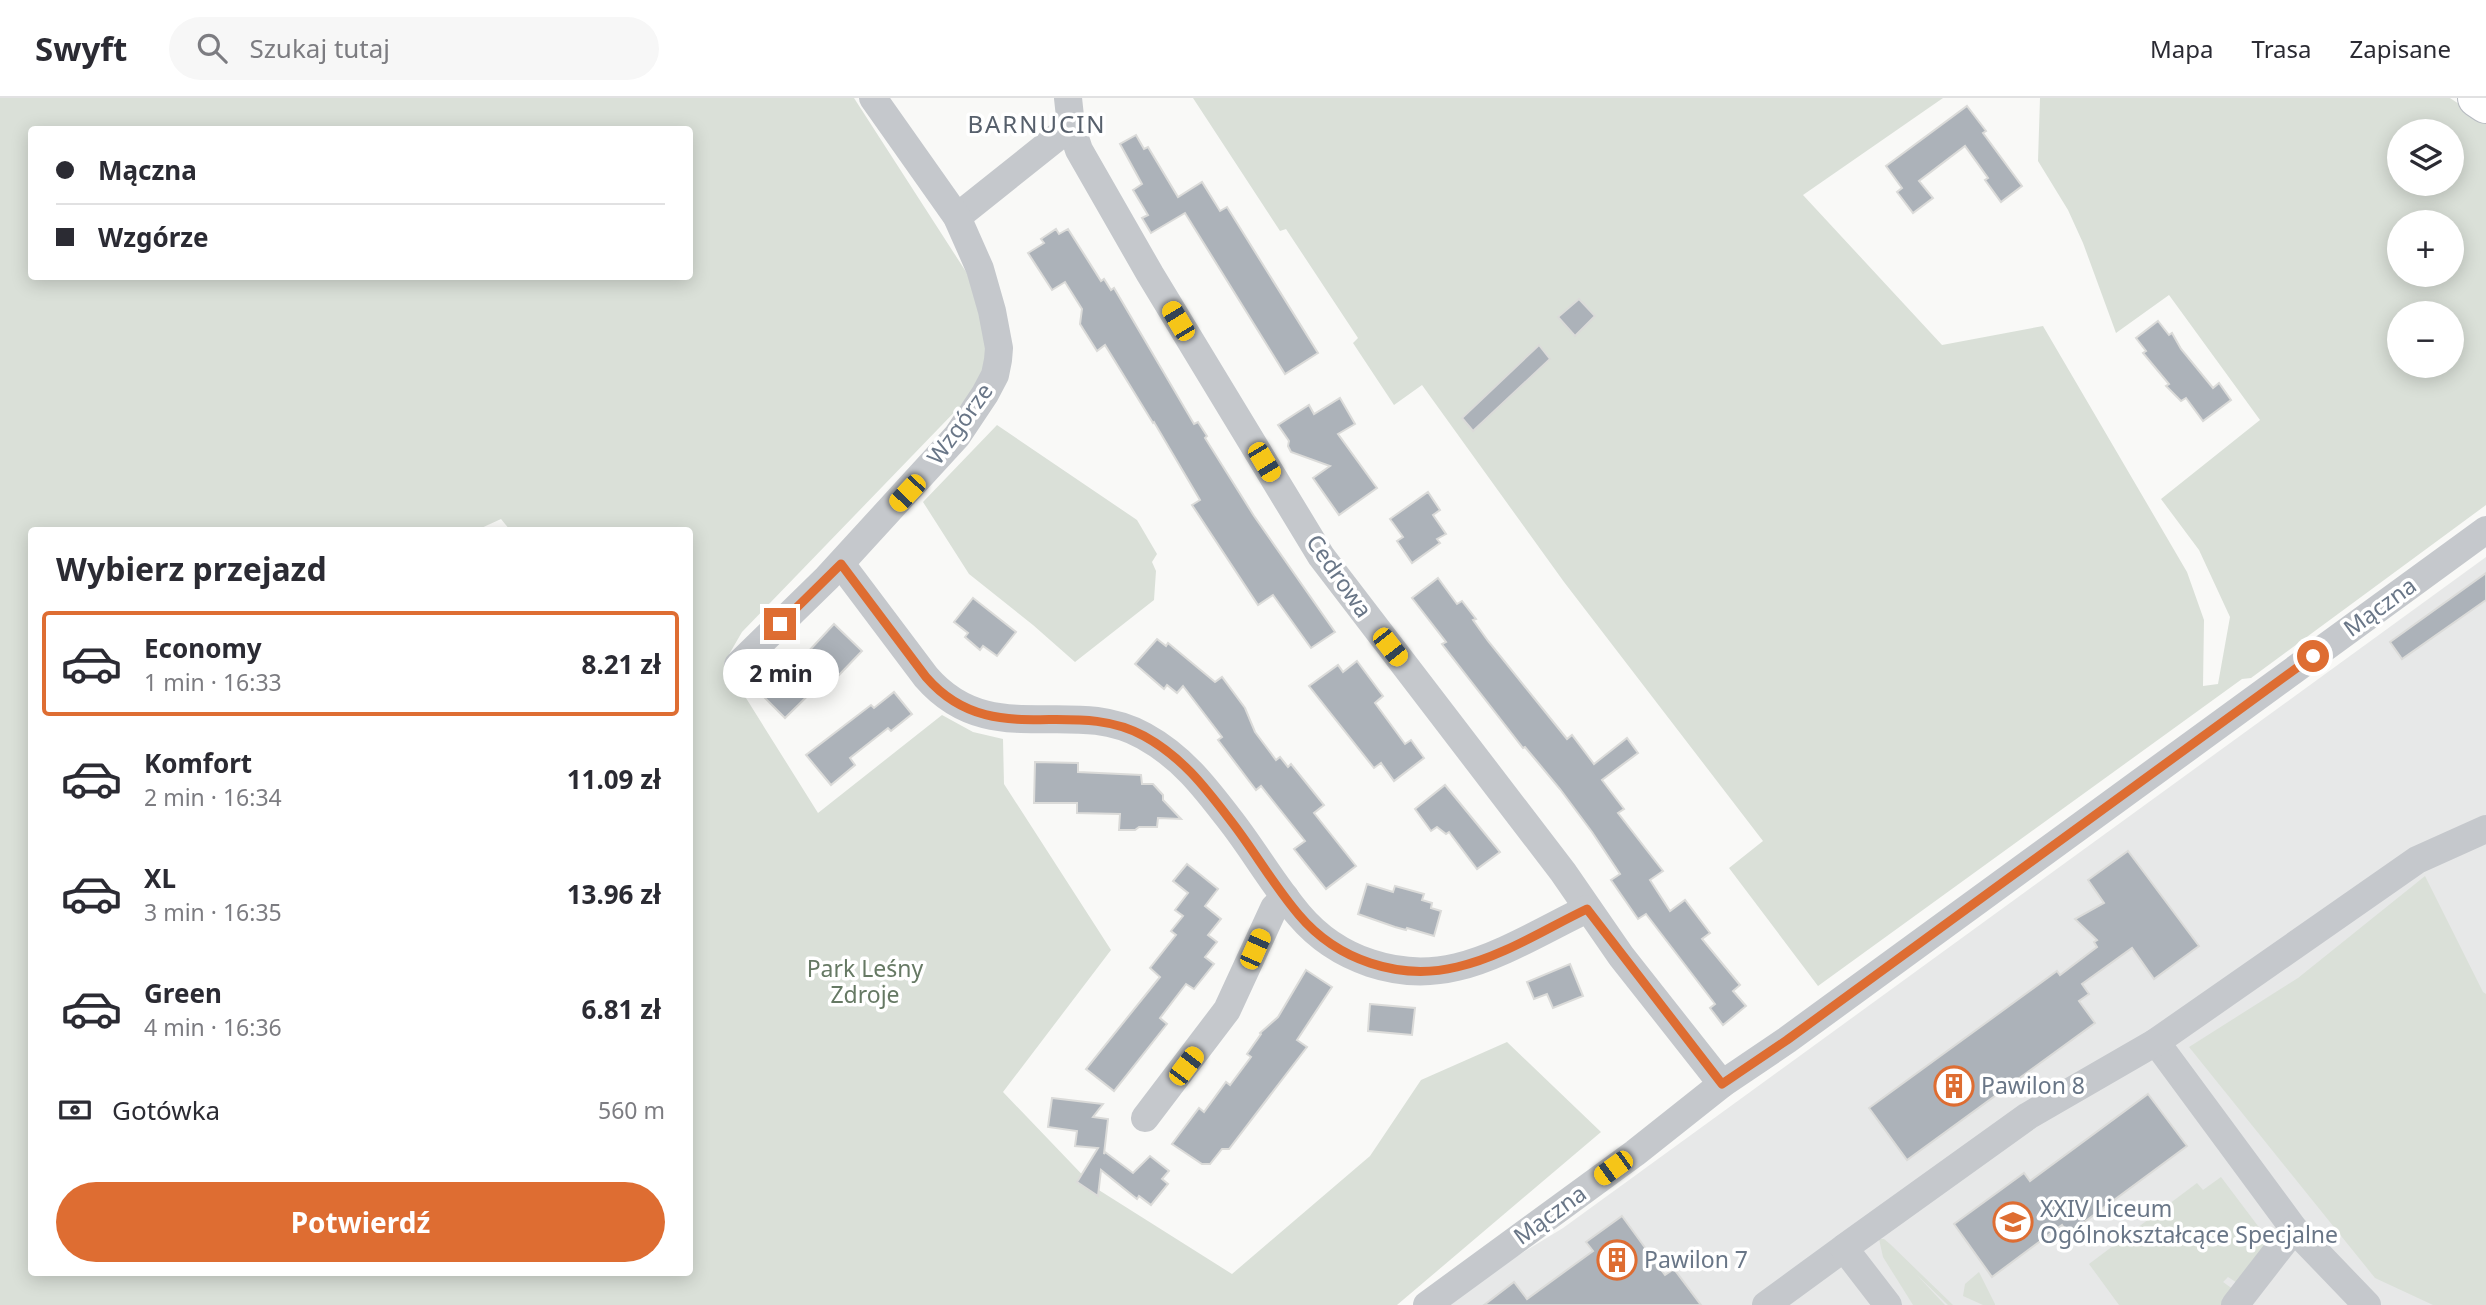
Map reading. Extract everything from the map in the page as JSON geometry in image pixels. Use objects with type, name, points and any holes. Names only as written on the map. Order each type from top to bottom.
[{"type":"street","name":"Wzgórze","points":[[738,665],[841,564],[957,436],[995,375],[999,348],[992,311],[979,269],[957,217],[873,98]]},
{"type":"street","name":"Cedrowa","points":[[1068,98],[1071,126],[1079,150],[1150,274],[1321,556],[1722,1084]]},
{"type":"street","points":[[2477,98],[2486,104]]},
{"type":"street","points":[[957,217],[1071,126]]},
{"type":"street","name":"Mączna","points":[[1427,1305],[1635,1153],[1722,1084],[1787,1040],[2486,530]]},
{"type":"street","points":[[841,564],[926,677],[940,693],[957,705],[978,714],[999,718],[1095,721],[1142,735],[1165,749],[1188,767],[1237,829],[1300,917],[1340,950],[1366,963],[1398,970],[1429,972],[1458,967],[1493,954],[1587,909]]},
{"type":"street","points":[[1766,1305],[2028,1116],[2156,1042],[2417,860],[2486,829]]},
{"type":"street","points":[[1145,1118],[1227,1010],[1274,908],[1285,897]]},
{"type":"street","points":[[2156,1042],[2294,1229],[2364,1304]]},
{"type":"street","points":[[2235,1305],[2294,1229]]},
{"type":"street","points":[[1844,1248],[1888,1305]]},
{"type":"shaded area","points":[[2486,557],[2486,1305],[1437,1305],[1563,1228]]},
{"type":"green space","name":"Park Leśny Zdroje","points":[[0,98],[854,98],[981,295],[992,353],[968,398],[742,632],[724,663],[818,813],[942,715],[973,732],[1003,739],[1004,784],[1111,950],[1003,1092],[1094,1187],[1232,1274],[1370,1156],[1421,1080],[1507,1042],[1601,1132],[1397,1305],[0,1305]]},
{"type":"green space","points":[[1193,98],[1943,98],[1803,195],[1942,345],[2043,326],[2187,572],[2204,620],[2203,686],[2218,684],[2230,617],[2199,550],[2161,499],[2260,420],[2169,295],[2116,333],[2083,243],[2068,210],[2038,161],[2040,98],[2450,98],[2486,122],[2486,505],[2251,678],[2242,679],[1818,986],[1729,868],[1763,841],[1564,582],[1422,385],[1394,405],[1353,343],[1358,338],[1286,229],[1280,231]]},
{"type":"green space","points":[[997,425],[1137,520],[1157,554],[1152,562],[1156,571],[1154,600],[1075,662],[969,574],[923,502]]},
{"type":"green space","points":[[2425,876],[2486,994],[2486,1305],[2433,1305],[2375,1278],[2189,1047],[2298,978]]},
{"type":"green space","points":[[2221,1177],[2273,1246],[2242,1286],[2228,1277],[2223,1282],[2237,1292],[2228,1305],[2119,1305],[2089,1264],[2197,1183],[2203,1190]]},
{"type":"green space","points":[[1879,1239],[1890,1244],[1953,1305],[1948,1305],[1917,1275],[1945,1305],[1913,1305],[1883,1257]]},
{"type":"green space","points":[[1979,1272],[1995,1305],[1983,1305],[1963,1296],[1965,1284]]},
{"type":"building","points":[[1967,106],[1986,131],[1983,133],[2022,186],[2001,202],[1965,146],[1919,181],[1933,198],[1913,213],[1897,192],[1902,188],[1886,166]]},
{"type":"building","points":[[1136,135],[1144,149],[1148,147],[1178,197],[1202,182],[1220,211],[1227,207],[1318,353],[1285,374],[1185,213],[1151,233],[1142,218],[1148,215],[1133,190],[1142,184],[1120,144]]},
{"type":"building","points":[[1056,229],[1059,234],[1068,229],[1101,281],[1104,279],[1111,290],[1114,288],[1194,424],[1198,422],[1207,436],[1205,438],[1254,516],[1335,632],[1311,648],[1273,595],[1258,605],[1192,505],[1200,500],[1154,422],[1105,345],[1097,351],[1080,324],[1082,309],[1065,282],[1052,290],[1028,253],[1044,243],[1041,239]]},
{"type":"building","points":[[1579,299],[1595,316],[1575,336],[1558,317]]},
{"type":"building","points":[[2158,321],[2169,335],[2172,333],[2181,349],[2213,388],[2219,383],[2231,400],[2203,421],[2186,398],[2181,401],[2166,386],[2169,384],[2143,353],[2146,351],[2136,338]]},
{"type":"building","points":[[1539,345],[1550,359],[1473,431],[1462,418]]},
{"type":"building","points":[[1340,398],[1355,424],[1338,434],[1377,488],[1339,515],[1313,478],[1330,466],[1291,452],[1289,441],[1278,425],[1309,405],[1314,414]]},
{"type":"building","points":[[1428,492],[1440,510],[1433,515],[1446,534],[1437,539],[1440,543],[1412,563],[1397,541],[1403,537],[1390,519]]},
{"type":"building","points":[[2486,573],[2486,600],[2402,659],[2390,642]]},
{"type":"building","points":[[1438,578],[1457,604],[1462,601],[1488,641],[1567,739],[1572,735],[1594,764],[1627,738],[1638,753],[1602,780],[1624,809],[1618,813],[1663,871],[1650,880],[1670,911],[1685,900],[1710,933],[1702,939],[1740,985],[1733,991],[1746,1006],[1723,1025],[1710,1008],[1715,1004],[1646,914],[1638,919],[1611,880],[1620,874],[1592,832],[1442,644],[1446,642],[1412,598]]},
{"type":"building","points":[[973,598],[1016,632],[997,656],[983,646],[980,650],[965,637],[968,633],[954,622]]},
{"type":"building","points":[[834,624],[862,651],[839,675],[834,670],[785,718],[765,698]]},
{"type":"building","points":[[1157,639],[1166,646],[1168,643],[1215,682],[1222,677],[1245,708],[1255,732],[1276,760],[1280,757],[1288,767],[1291,764],[1324,805],[1314,813],[1356,866],[1326,889],[1294,849],[1305,841],[1261,786],[1256,790],[1218,740],[1222,737],[1183,686],[1177,693],[1167,685],[1164,689],[1135,664]]},
{"type":"building","points":[[1357,661],[1383,696],[1375,703],[1405,744],[1411,740],[1424,758],[1394,781],[1381,763],[1374,768],[1309,686],[1338,665],[1343,672]]},
{"type":"building","points":[[894,692],[912,714],[891,731],[888,728],[850,758],[855,765],[831,785],[806,755],[871,705],[874,708]]},
{"type":"building","points":[[1035,762],[1078,763],[1078,772],[1141,775],[1142,784],[1153,784],[1163,795],[1163,800],[1181,819],[1158,818],[1157,827],[1119,830],[1120,814],[1077,813],[1077,803],[1034,803]]},
{"type":"building","points":[[1445,785],[1500,852],[1477,869],[1449,832],[1446,834],[1437,827],[1431,831],[1415,809]]},
{"type":"building","name":"Pawilon 8","points":[[2128,851],[2199,946],[2154,979],[2132,948],[2082,984],[2089,994],[2079,1001],[2095,1023],[1907,1160],[1869,1108],[2057,971],[2060,975],[2097,947],[2094,942],[2097,940],[2075,919],[2104,903],[2088,880]]},
{"type":"building","points":[[1187,864],[1218,889],[1205,906],[1221,919],[1208,935],[1217,942],[1205,957],[1214,964],[1194,989],[1186,984],[1160,1018],[1167,1024],[1114,1091],[1086,1069],[1160,977],[1150,968],[1176,935],[1171,931],[1183,916],[1175,910],[1188,893],[1173,881]]},
{"type":"building","points":[[1367,884],[1393,892],[1395,886],[1424,894],[1422,900],[1432,903],[1431,908],[1441,911],[1434,936],[1395,927],[1358,914]]},
{"type":"building","points":[[1570,964],[1583,996],[1553,1008],[1547,994],[1534,999],[1527,982]]},
{"type":"building","points":[[1306,970],[1332,987],[1297,1040],[1307,1047],[1229,1149],[1222,1149],[1210,1164],[1202,1164],[1172,1144],[1199,1108],[1204,1112],[1226,1082],[1230,1085],[1251,1057],[1247,1054],[1260,1033],[1278,1017]]},
{"type":"building","points":[[1370,1004],[1415,1008],[1412,1035],[1368,1031]]},
{"type":"building","points":[[2148,1094],[2187,1146],[2068,1234],[2062,1225],[1992,1277],[1954,1224],[2024,1173],[2030,1181]]},
{"type":"building","points":[[1052,1098],[1103,1104],[1093,1117],[1108,1119],[1104,1154],[1105,1152],[1133,1173],[1150,1156],[1169,1171],[1162,1179],[1168,1184],[1151,1205],[1139,1196],[1137,1199],[1101,1170],[1098,1196],[1077,1182],[1098,1148],[1075,1146],[1077,1131],[1048,1127]]},
{"type":"building","name":"Pawilon 7","points":[[1622,1216],[1665,1275],[1674,1269],[1701,1305],[1484,1305],[1514,1282],[1527,1299],[1593,1251],[1586,1242]]},
{"type":"place","name":"Pawilon 8","points":[[1954,1086]]},
{"type":"place","name":"XXIV Liceum Ogólnokształcące Specjalne","points":[[2013,1222]]},
{"type":"place","name":"Pawilon 7","points":[[1617,1260]]},
{"type":"district","name":"BARNUCIN","points":[[1037,125]]},
{"type":"route","points":[[780,624],[841,564],[926,677],[940,693],[957,705],[978,714],[999,718],[1095,721],[1142,735],[1188,767],[1237,829],[1300,917],[1340,950],[1366,963],[1398,970],[1429,972],[1458,967],[1493,954],[1587,909],[1722,1084],[1787,1040],[2313,656]]}]
